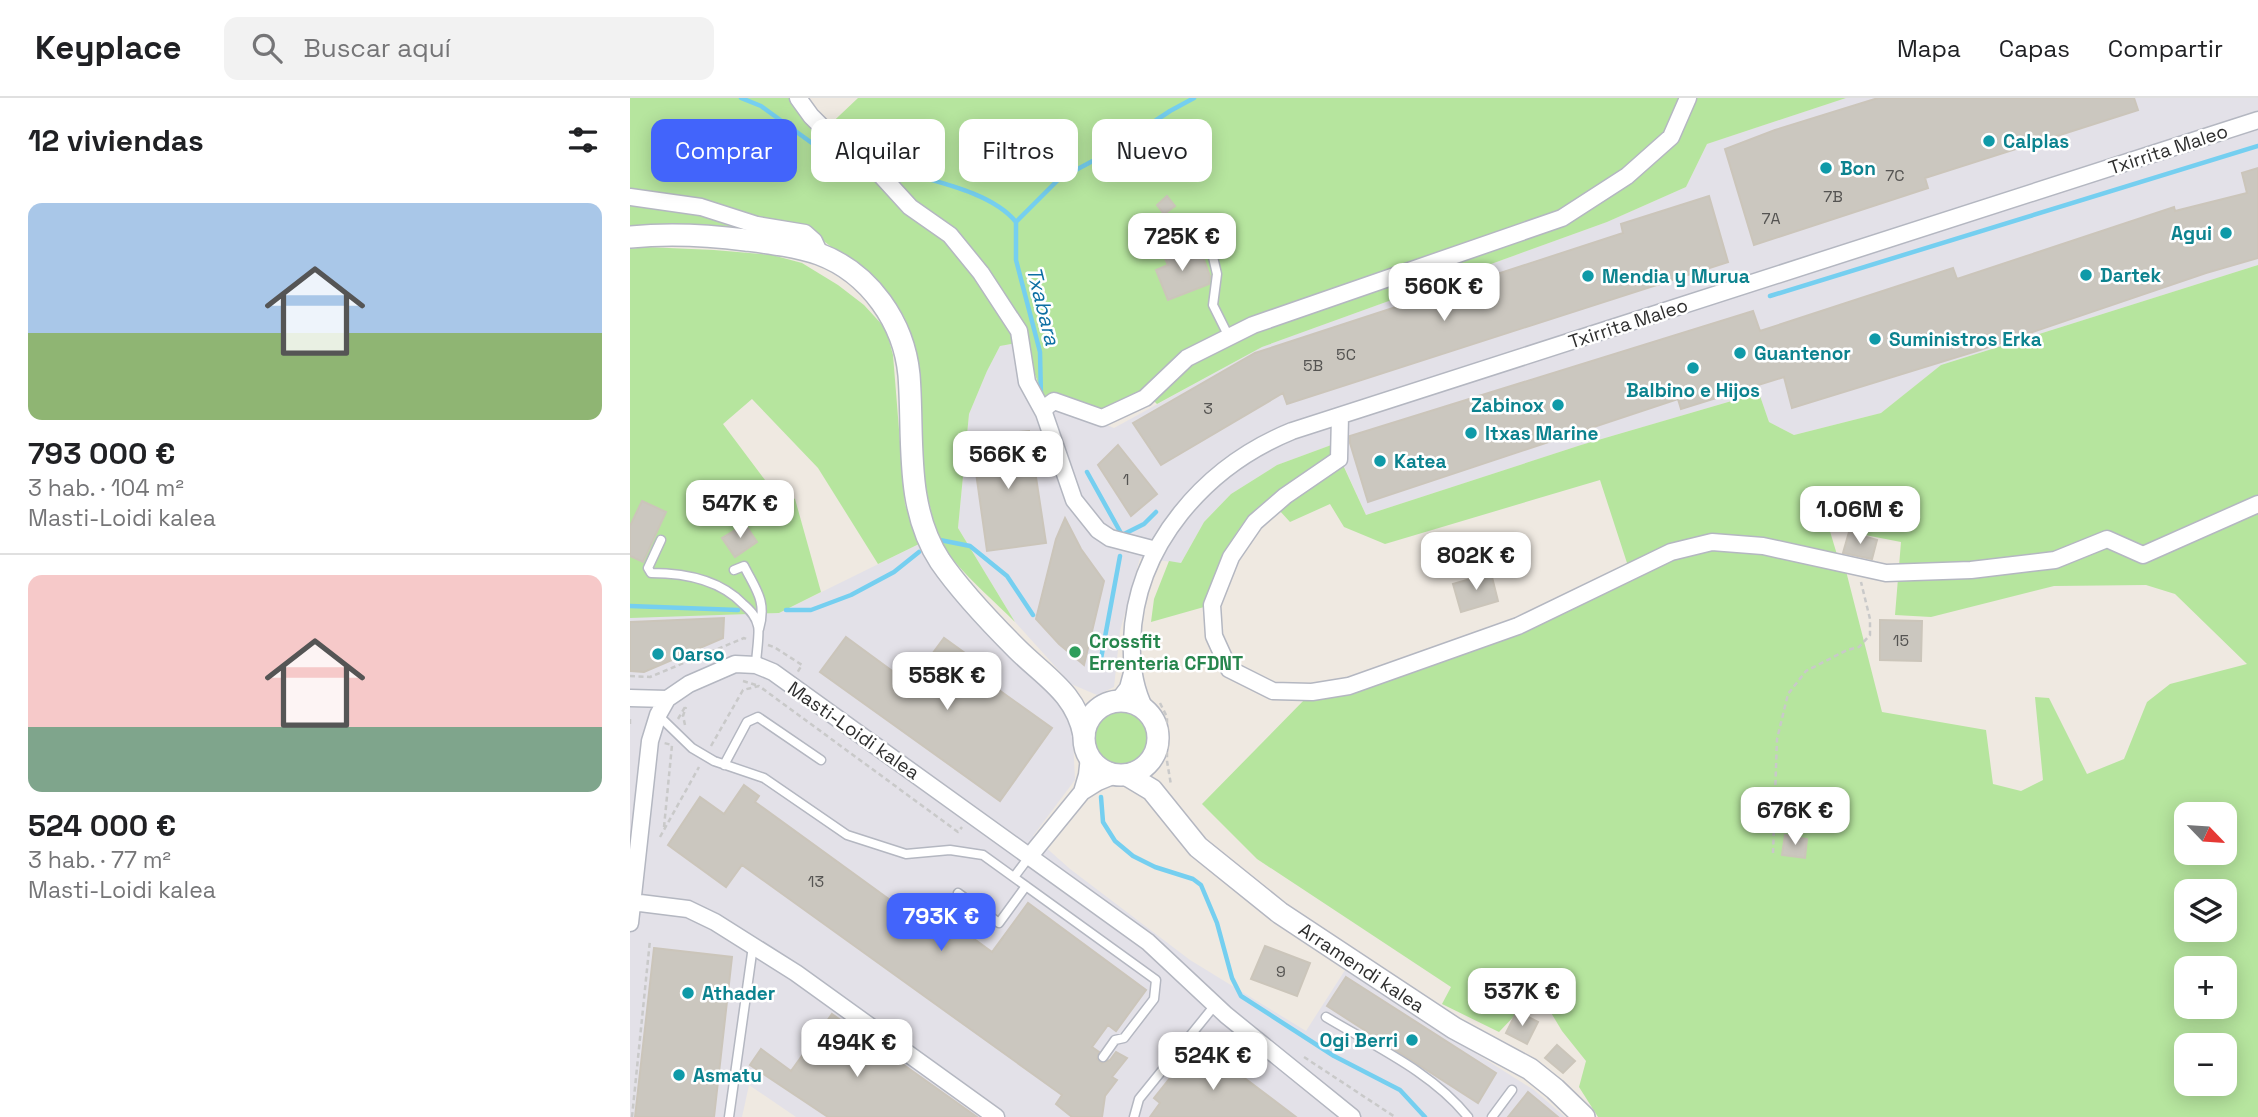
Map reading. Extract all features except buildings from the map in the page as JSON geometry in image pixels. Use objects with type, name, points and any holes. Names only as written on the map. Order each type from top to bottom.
[{"type":"street","points":[[798,98],[826,131],[858,149],[910,207],[950,235],[981,273],[1018,331],[1027,382],[1044,413],[1074,500],[1098,530],[1110,538],[1156,550]]},
{"type":"street","points":[[1044,413],[1046,407],[1054,401],[1102,418],[1145,398],[1187,359],[1253,324],[1562,218],[1626,176],[1671,137],[1688,98]]},
{"type":"street","name":"Txirrita Maleo","points":[[1152,706],[1137,691],[1133,671],[1132,626],[1142,583],[1156,550],[1172,524],[1200,490],[1234,462],[1272,439],[2258,120]]},
{"type":"street","points":[[630,197],[702,206],[757,225],[805,233],[814,241],[820,254]]},
{"type":"street","points":[[630,237],[662,234],[720,237],[792,247],[820,254],[847,268],[870,288],[888,310],[902,340],[909,373],[913,479],[925,533],[940,560],[1016,648],[1063,690],[1077,711],[1089,757],[1100,769],[1166,791]]},
{"type":"street","points":[[1340,416],[1339,459],[1285,496],[1255,522],[1231,557],[1212,605],[1214,636],[1229,669],[1273,691],[1312,692],[1349,686],[1518,626],[1671,552],[1712,542],[1763,545],[1858,569],[1886,573],[1959,570],[2055,560],[2107,539],[2143,555],[2258,504]]},
{"type":"street","points":[[630,923],[650,741],[658,715],[667,699],[689,684],[735,664],[756,665]]},
{"type":"street","name":"Masti-Loidi kalea","points":[[756,665],[773,672],[1148,942],[1215,1005],[1352,1117]]},
{"type":"street","name":"Txirrita Maleo","points":[[1109,704],[1128,688],[1133,671]]},
{"type":"street","points":[[1063,690],[1109,704],[1152,706],[1158,740],[1155,775],[1166,791]]},
{"type":"street","points":[[630,698],[667,699]]},
{"type":"street","points":[[1084,734],[1093,714],[1109,704]]},
{"type":"street","points":[[1029,857],[1082,792],[1098,782],[1139,771],[1149,763],[1156,752]]},
{"type":"street","points":[[1082,792],[1089,757]]},
{"type":"street","name":"Arramendi kalea","points":[[1166,791],[1177,823],[1198,847],[1280,914],[1435,1017],[1530,1069],[1584,1117]]},
{"type":"street","points":[[632,902],[688,909],[715,922],[796,973],[996,1117]]},
{"type":"lane","points":[[1213,257],[1217,274],[1213,305],[1229,337]]},
{"type":"lane","points":[[661,540],[648,568],[650,573],[686,576],[723,587],[754,615],[760,629]]},
{"type":"lane","points":[[734,570],[744,566],[762,602],[764,614],[756,643],[756,665]]},
{"type":"lane","points":[[658,715],[692,748],[724,765],[764,778],[847,835],[906,855],[950,850],[983,855],[1156,980],[1154,999],[1124,1038],[1115,1040],[1103,1056]]},
{"type":"lane","points":[[724,765],[747,722],[758,716],[821,760]]},
{"type":"lane","points":[[1014,877],[1029,857]]},
{"type":"lane","points":[[958,894],[999,923],[1026,886]]},
{"type":"lane","points":[[729,1117],[753,946]]},
{"type":"lane","points":[[1134,1117],[1139,1100],[1215,1005]]},
{"type":"lane","points":[[1326,1017],[1419,1074],[1453,1098],[1468,1117]]},
{"type":"lane","points":[[1492,1117],[1511,1090]]},
{"type":"path","points":[[1773,853],[1777,739],[1788,694],[1806,671],[1847,650],[1860,647],[1870,635],[1870,619],[1858,569]]},
{"type":"path","points":[[738,679],[759,686]]},
{"type":"path","points":[[664,743],[687,704],[683,716],[685,727]]},
{"type":"path","points":[[1152,706],[1167,717],[1166,791]]},
{"type":"path","points":[[630,719],[630,727]]},
{"type":"path","points":[[632,1117],[650,940]]},
{"type":"path","points":[[1304,1057],[1395,1117]]},
{"type":"shaded area","points":[[1846,98],[2258,98],[2258,265],[1941,365],[1881,413],[1794,435],[1769,422],[1759,393],[1581,445],[1366,515],[1334,444],[1277,465],[1231,494],[1204,522],[1181,563],[1140,558],[1120,631],[1114,687],[1097,695],[1071,684],[1015,622],[958,528],[969,414],[1000,346],[1023,342],[1044,399],[1114,428],[1262,347],[1607,222],[1686,187],[1707,144]]},
{"type":"shaded area","points":[[919,544],[1072,718],[1075,780],[1033,836],[1070,869],[1190,960],[1306,1031],[1347,967],[1534,1090],[1565,1117],[796,1117],[749,1085],[742,1117],[630,1117],[630,617],[779,613]]},
{"type":"green space","points":[[630,98],[791,98],[811,121],[811,182],[945,182],[945,119],[836,119],[858,98],[1846,98],[1707,144],[1686,187],[1607,222],[1262,347],[1157,404],[1144,391],[1102,411],[1044,399],[1023,342],[1000,346],[969,414],[958,528],[1015,622],[955,562],[938,532],[924,475],[919,382],[911,333],[898,306],[887,293],[862,269],[807,227],[630,193]]},
{"type":"green space","points":[[630,204],[699,215],[745,231],[630,229]]},
{"type":"green space","points":[[646,247],[772,255],[802,263],[864,305],[886,329],[893,355],[905,504],[919,544],[878,564],[818,468],[752,399],[723,424],[768,484],[795,499],[821,592],[779,613],[630,618],[630,249]]},
{"type":"green space","points":[[2258,265],[2258,1117],[1598,1117],[1579,1087],[1586,1061],[1562,1031],[1538,991],[1499,1032],[1442,1004],[1451,987],[1257,859],[1202,804],[1307,697],[1346,693],[1673,558],[1713,546],[1763,550],[1846,571],[1882,712],[1986,730],[1993,784],[2021,791],[2043,780],[2035,697],[2049,698],[2087,774],[2124,759],[2147,702],[2170,684],[2247,664],[2175,594],[2146,585],[2054,586],[1931,617],[1895,615],[1901,542],[1829,528],[1838,558],[1713,537],[1628,566],[1600,480],[1385,544],[1344,527],[1330,504],[1290,522],[1279,510],[1343,465],[1366,515],[1581,445],[1759,393],[1769,422],[1794,435],[1881,413],[1941,365]]},
{"type":"green space","points":[[1334,444],[1330,459],[1267,500],[1242,525],[1222,559],[1204,607],[1151,622],[1154,599],[1169,561],[1181,563],[1204,522],[1231,494],[1277,465]]},
{"type":"green space","points":[[1116,710],[1126,710],[1141,718],[1147,727],[1147,749],[1141,758],[1126,766],[1116,766],[1098,754],[1093,743],[1093,733],[1105,715]]},
{"type":"waterway","points":[[741,98],[761,106],[811,142]]},
{"type":"waterway","points":[[1016,222],[1059,179],[1102,156],[1194,98]]},
{"type":"waterway","points":[[1770,296],[2258,146]]},
{"type":"waterway","points":[[938,182],[992,202],[1016,222]]},
{"type":"waterway","name":"Txabara","points":[[1016,222],[1016,260],[1040,352],[1041,397]]},
{"type":"waterway","points":[[1087,472],[1122,535],[1144,524],[1156,512]]},
{"type":"waterway","points":[[940,540],[970,546],[1007,576],[1033,615]]},
{"type":"waterway","points":[[786,610],[811,610],[851,595],[894,572],[919,552]]},
{"type":"waterway","points":[[1100,664],[1120,556]]},
{"type":"waterway","points":[[630,606],[738,610]]},
{"type":"waterway","points":[[1101,797],[1103,822],[1115,841],[1133,856],[1155,867],[1193,879],[1201,885],[1217,923],[1232,978],[1241,996],[1334,1056],[1400,1090],[1425,1117]]},
{"type":"place","name":"Calplas","points":[[1989,141]]},
{"type":"place","name":"Bon","points":[[1826,168]]},
{"type":"place","name":"Agui","points":[[2226,233]]},
{"type":"place","name":"Dartek","points":[[2086,275]]},
{"type":"place","name":"Mendia y Murua","points":[[1588,276]]},
{"type":"place","name":"Suministros Erka","points":[[1875,339]]},
{"type":"place","name":"Guantenor","points":[[1740,353]]},
{"type":"place","name":"Balbino e Hijos","points":[[1693,368]]},
{"type":"place","name":"Zabinox","points":[[1558,405]]},
{"type":"place","name":"Itxas Marine","points":[[1471,433]]},
{"type":"place","name":"Katea","points":[[1380,461]]},
{"type":"place","name":"Crossfit Errenteria CFDNT","points":[[1075,652]]},
{"type":"place","name":"Oarso","points":[[658,654]]},
{"type":"place","name":"Athader","points":[[688,993]]},
{"type":"place","name":"Ogi Berri","points":[[1412,1040]]},
{"type":"place","name":"Asmatu","points":[[679,1075]]}]
